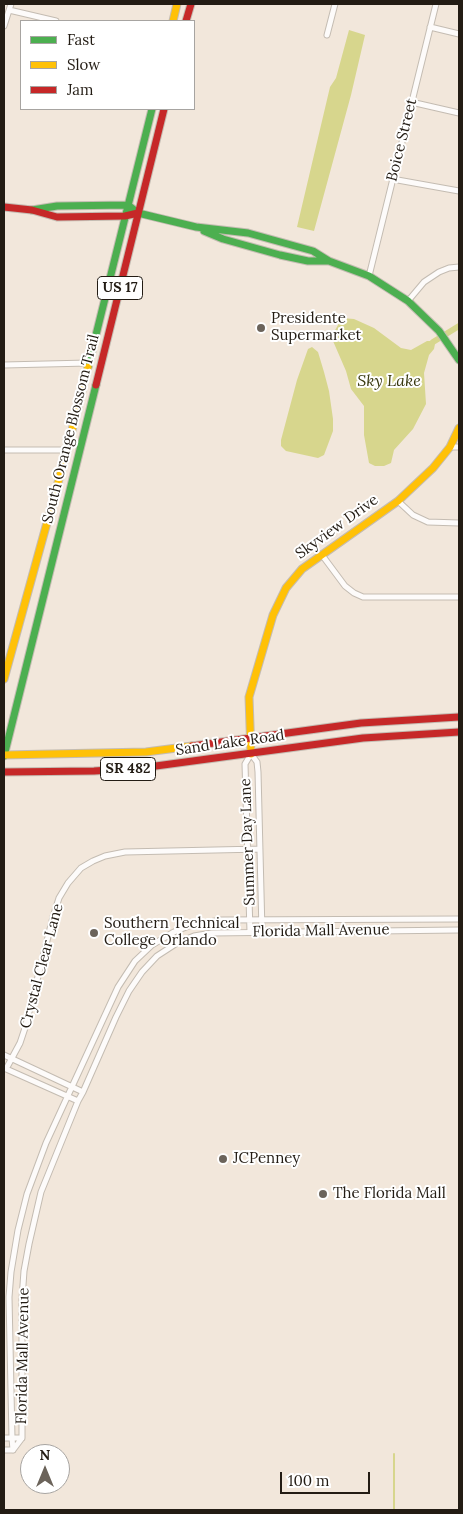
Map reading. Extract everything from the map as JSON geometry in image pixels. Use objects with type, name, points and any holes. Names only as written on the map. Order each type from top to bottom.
[{"type":"main road","points":[[173,20],[177,4]]},
{"type":"main road","points":[[186,20],[191,4]]},
{"type":"main road","name":"South Orange Blossom Trail","points":[[4,679],[67,450],[152,110]]},
{"type":"main road","name":"South Orange Blossom Trail","points":[[4,755],[164,110]]},
{"type":"main road","points":[[32,210],[58,206],[128,205],[138,213],[196,228],[223,239],[280,255],[308,261],[329,261]]},
{"type":"main road","points":[[4,208],[32,210],[57,217],[125,216],[138,213]]},
{"type":"main road","points":[[196,228],[248,233],[285,242],[369,276],[408,300],[447,341],[459,360]]},
{"type":"main road","name":"Skyview Drive","points":[[251,754],[249,697],[273,615],[286,588],[302,569],[398,501],[433,468],[450,447],[459,428]]},
{"type":"main road","points":[[71,432],[72,441],[79,452]]},
{"type":"main road","points":[[67,450],[71,452],[75,467]]},
{"type":"main road","name":"Sand Lake Road","points":[[4,755],[146,752],[348,725],[393,720],[459,717]]},
{"type":"main road","points":[[393,720],[393,736]]},
{"type":"main road","name":"Sand Lake Road","points":[[4,772],[94,771],[141,768],[393,736],[459,732]]},
{"type":"street","points":[[327,35],[335,4]]},
{"type":"street","name":"Boice Street","points":[[369,276],[436,4]]},
{"type":"street","points":[[4,26],[10,7],[53,20]]},
{"type":"street","points":[[430,27],[459,34]]},
{"type":"street","points":[[411,102],[459,113]]},
{"type":"street","points":[[392,179],[459,191]]},
{"type":"street","points":[[408,300],[424,282],[439,272],[459,267]]},
{"type":"street","points":[[4,365],[88,363]]},
{"type":"street","points":[[450,447],[459,447]]},
{"type":"street","points":[[4,450],[67,450]]},
{"type":"street","points":[[398,501],[413,515],[428,522],[459,523]]},
{"type":"street","points":[[322,555],[345,586],[363,597],[459,597]]},
{"type":"street","name":"Summer Day Lane","points":[[250,932],[245,764],[251,754],[257,762],[262,932]]},
{"type":"street","name":"Crystal Clear Lane","points":[[5,1069],[12,1059],[25,1028],[59,898],[68,883],[81,868],[105,856],[125,852],[260,849]]},
{"type":"street","name":"Florida Mall Avenue","points":[[13,1450],[9,1297],[18,1230],[27,1194],[46,1144],[118,987],[135,961],[152,945],[174,932],[191,925],[221,920],[459,918]]},
{"type":"street","name":"Florida Mall Avenue","points":[[13,1450],[22,1438],[22,1299],[29,1244],[41,1192],[78,1101],[129,991],[142,972],[157,956],[177,943],[194,936],[212,933],[459,930]]},
{"type":"street","points":[[4,1055],[83,1092]]},
{"type":"street","points":[[5,1069],[78,1101]]},
{"type":"street","points":[[4,1438],[22,1438]]},
{"type":"street","points":[[4,1450],[13,1450]]},
{"type":"water","points":[[349,30],[365,35],[351,95],[314,231],[297,227],[330,87],[336,78]]},
{"type":"water","name":"Sky Lake","points":[[342,318],[354,319],[374,328],[401,348],[411,350],[427,341],[435,344],[434,349],[429,355],[424,373],[426,404],[413,429],[394,450],[391,463],[384,466],[375,466],[369,463],[364,435],[364,406],[351,389],[346,371],[333,341],[334,332]]},
{"type":"water","points":[[312,347],[318,352],[324,372],[333,419],[333,431],[324,455],[318,458],[286,451],[281,446],[297,380],[308,349]]},
{"type":"waterway","points":[[433,342],[459,326]]},
{"type":"waterway","points":[[394,1454],[394,1510]]},
{"type":"traffic: fast","points":[[88,367],[152,110]]},
{"type":"traffic: fast","points":[[32,210],[57,206],[128,205],[138,213],[196,227],[248,233],[313,251],[329,261],[369,276],[408,301],[439,331],[459,360]]},
{"type":"traffic: fast","points":[[204,231],[223,239],[280,255],[308,261],[329,261]]},
{"type":"traffic: fast","points":[[4,756],[96,385]]},
{"type":"traffic: slow","points":[[173,20],[177,4]]},
{"type":"traffic: slow","points":[[4,679],[88,367]]},
{"type":"traffic: slow","points":[[251,754],[249,697],[273,615],[286,588],[302,569],[398,501],[433,468],[450,447],[459,428]]},
{"type":"traffic: slow","points":[[4,755],[146,752],[192,746]]},
{"type":"traffic: jam","points":[[186,20],[191,4]]},
{"type":"traffic: jam","points":[[96,385],[164,110]]},
{"type":"traffic: jam","points":[[4,207],[32,210],[57,217],[125,216],[138,213]]},
{"type":"traffic: jam","points":[[192,746],[361,723],[459,717]]},
{"type":"traffic: jam","points":[[4,772],[94,771],[141,768],[363,738],[459,732]]},
{"type":"place","name":"Presidente Supermarket","points":[[261,328]]},
{"type":"place","name":"Southern Technical College Orlando","points":[[94,933]]},
{"type":"place","name":"JCPenney","points":[[223,1159]]},
{"type":"place","name":"The Florida Mall","points":[[323,1194]]}]
